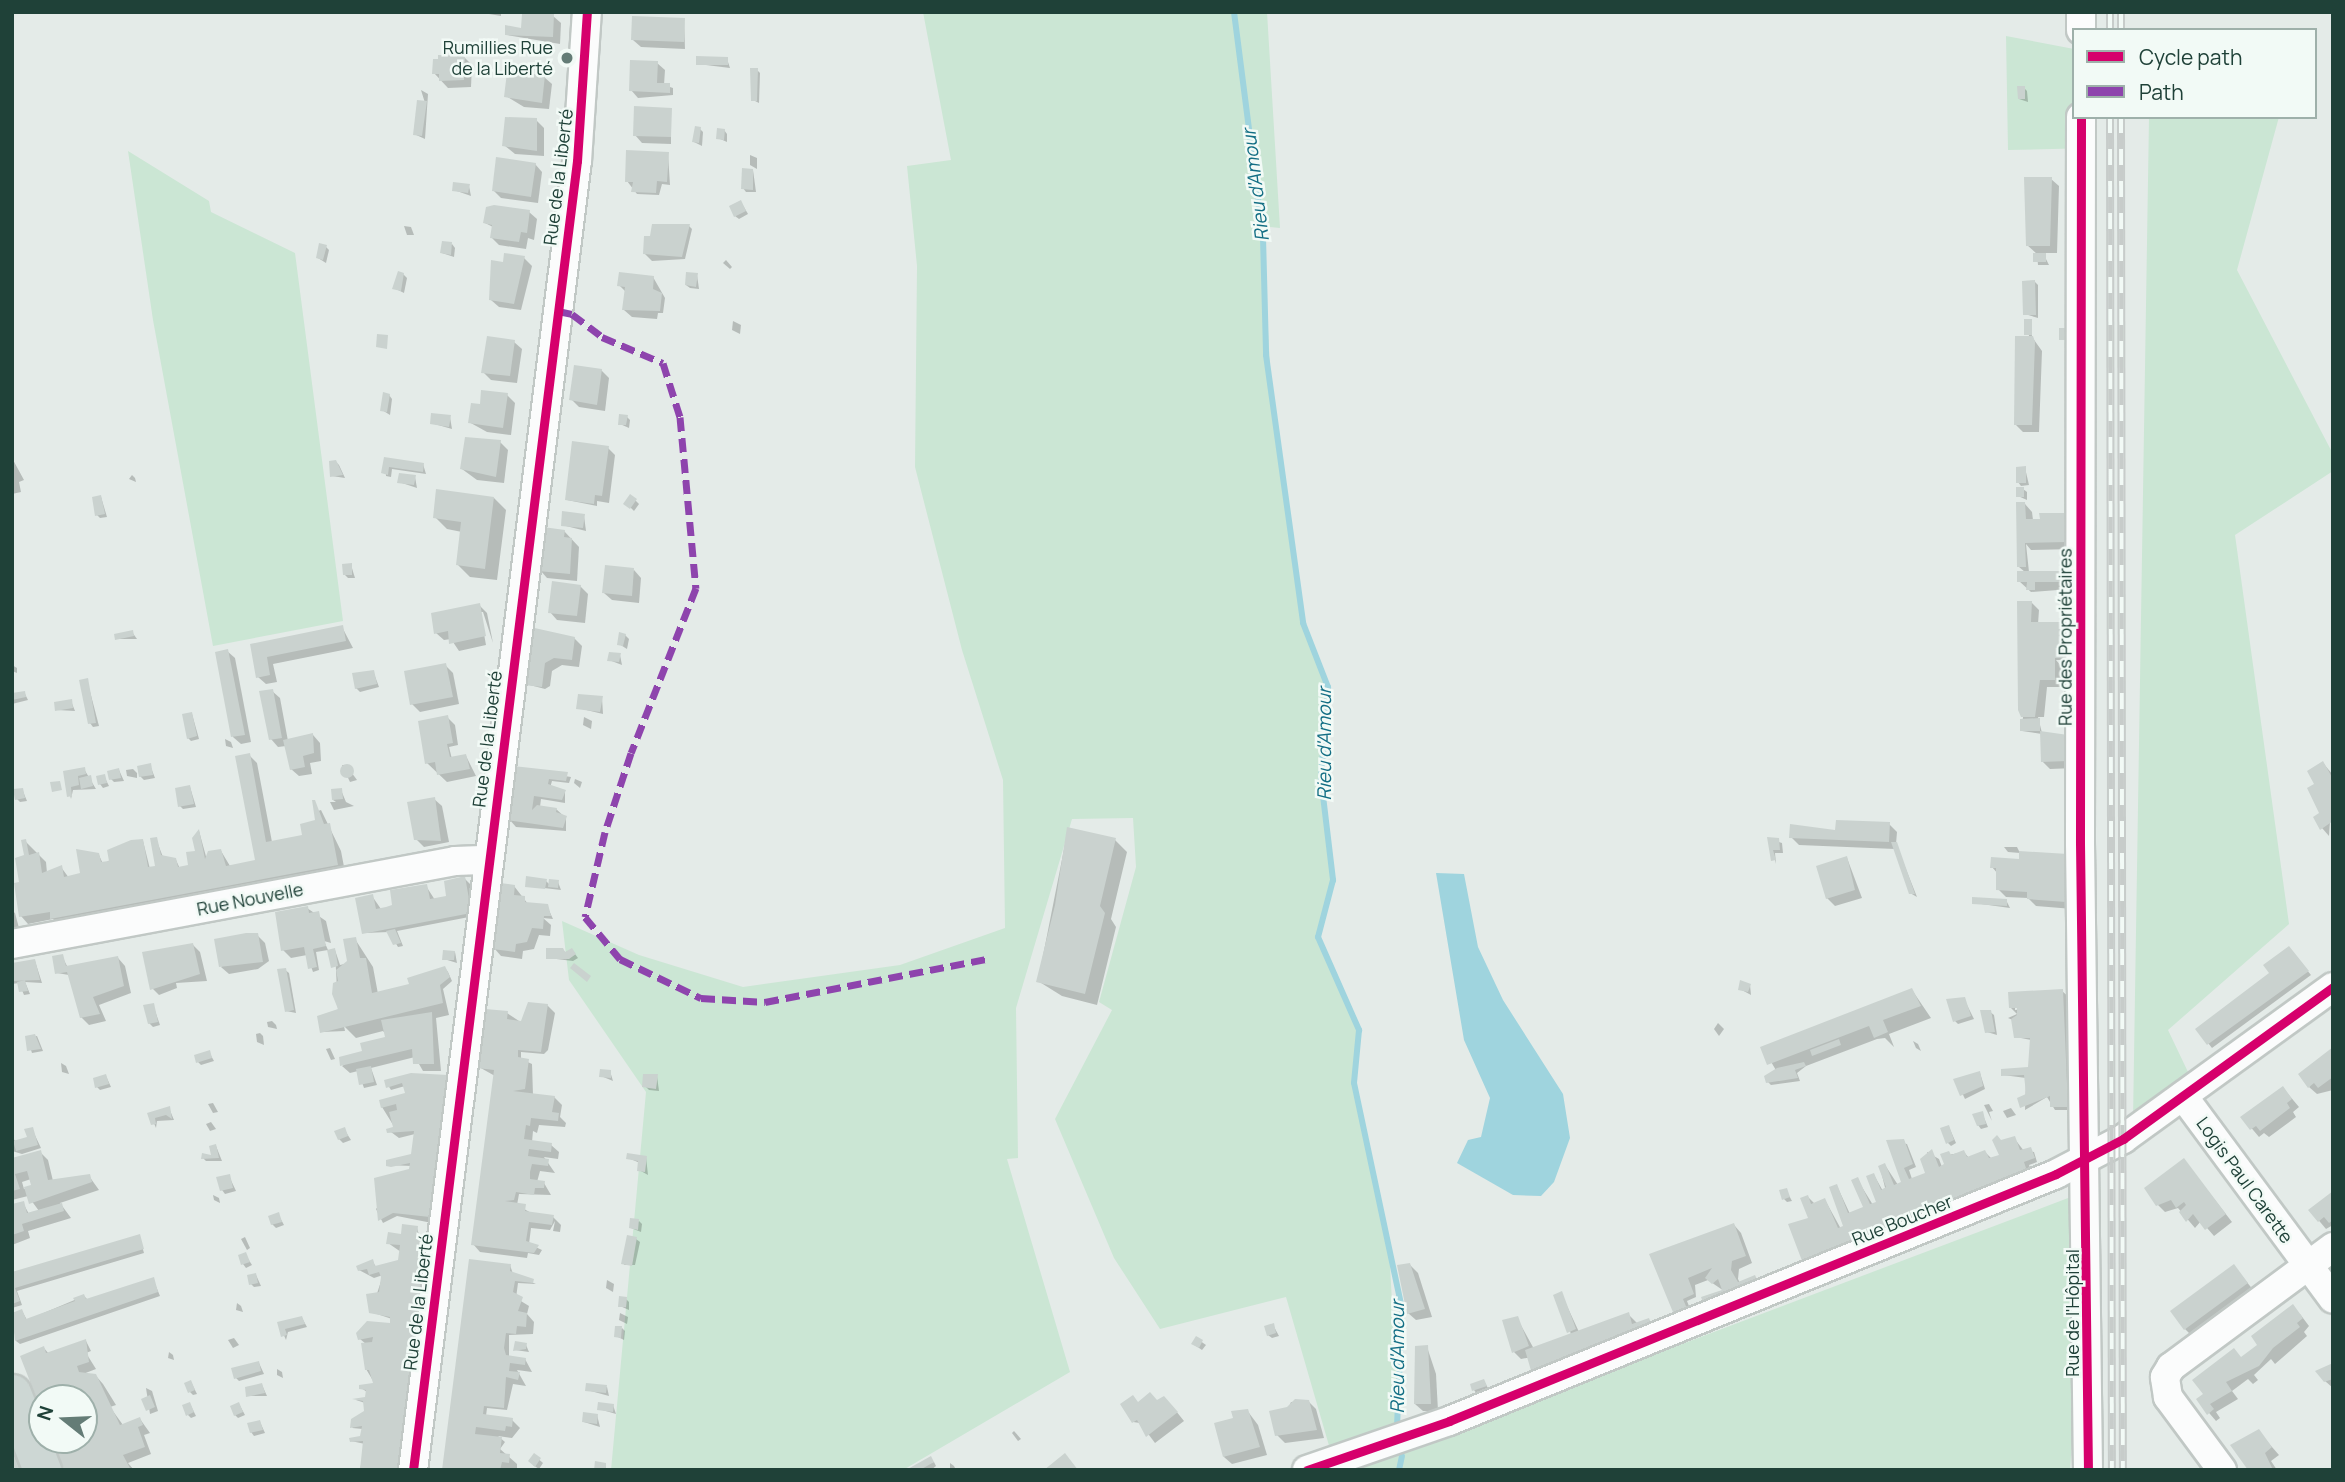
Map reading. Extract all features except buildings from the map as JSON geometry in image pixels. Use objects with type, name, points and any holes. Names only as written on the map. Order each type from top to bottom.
[{"type":"main road","points":[[12,1393],[43,1470]]},
{"type":"street","name":"Rue de la Liberté","points":[[413,1470],[577,161],[587,12]]},
{"type":"street","name":"Rue des Propriétaires","points":[[2081,119],[2080,843],[2087,1157]]},
{"type":"street","name":"Rue Nouvelle","points":[[12,944],[455,861],[488,860]]},
{"type":"street","name":"Rue Boucher","points":[[1307,1470],[1449,1421],[2056,1174],[2123,1139],[2333,986]]},
{"type":"street","name":"Logis Paul Carette","points":[[2183,1096],[2333,1300]]},
{"type":"street","name":"Rue de l'Hôpital","points":[[2087,1157],[2088,1470]]},
{"type":"street","points":[[2222,1470],[2168,1397],[2165,1377],[2171,1367],[2333,1247]]},
{"type":"green space","points":[[923,12],[1267,12],[1280,228],[1251,225],[1262,228],[1272,399],[1303,623],[1328,687],[1322,787],[1333,880],[1318,937],[1359,1030],[1354,1083],[1389,1249],[1400,1441],[1332,1456],[1286,1297],[1160,1329],[1114,1258],[1055,1119],[1112,1010],[1099,1002],[1136,867],[1133,818],[1072,819],[1016,1008],[1018,1158],[1007,1159],[1070,1372],[903,1470],[611,1470],[646,1092],[569,980],[562,921],[639,955],[743,987],[900,965],[1005,928],[1003,780],[962,650],[915,467],[917,266],[907,166],[951,160]]},
{"type":"green space","points":[[2006,36],[2072,49],[2072,119],[2075,119],[2093,148],[2008,150]]},
{"type":"green space","points":[[2149,119],[2278,119],[2237,270],[2333,454],[2333,471],[2235,535],[2289,924],[2168,1030],[2188,1072],[2133,1120]]},
{"type":"green space","points":[[128,151],[209,201],[211,212],[295,253],[343,621],[213,646],[153,320]]},
{"type":"green space","points":[[2076,1195],[2079,1347],[2070,1470],[1349,1470]]},
{"type":"water","points":[[1436,873],[1464,874],[1478,947],[1503,1000],[1563,1094],[1570,1138],[1554,1182],[1541,1196],[1513,1195],[1457,1163],[1468,1140],[1481,1137],[1490,1098],[1464,1040]]},
{"type":"waterway","name":"Rieu d'Amour","points":[[1234,12],[1263,237],[1266,355],[1303,623],[1328,687],[1321,779],[1333,880],[1318,937],[1359,1030],[1354,1083],[1402,1308],[1397,1426]]},
{"type":"waterway","name":"Rieu d'Amour","points":[[1399,1470],[1402,1456]]},
{"type":"railway","points":[[2110,12],[2110,28]]},
{"type":"railway","points":[[2121,12],[2121,28]]},
{"type":"railway","points":[[2110,119],[2112,1470]]},
{"type":"railway","points":[[2121,119],[2123,1470]]},
{"type":"marked path","points":[[558,311],[572,314],[602,337],[663,363],[680,417],[696,588],[631,753],[605,832],[585,917],[620,959],[701,998],[765,1002],[987,959]]},
{"type":"cycle path","points":[[413,1470],[577,161],[587,12]]},
{"type":"cycle path","points":[[2081,119],[2080,843],[2088,1470]]},
{"type":"cycle path","points":[[1307,1470],[1449,1421],[2056,1174],[2123,1139],[2333,987]]},
{"type":"place","name":"Rumillies Rue de la Liberté","points":[[567,58]]}]
